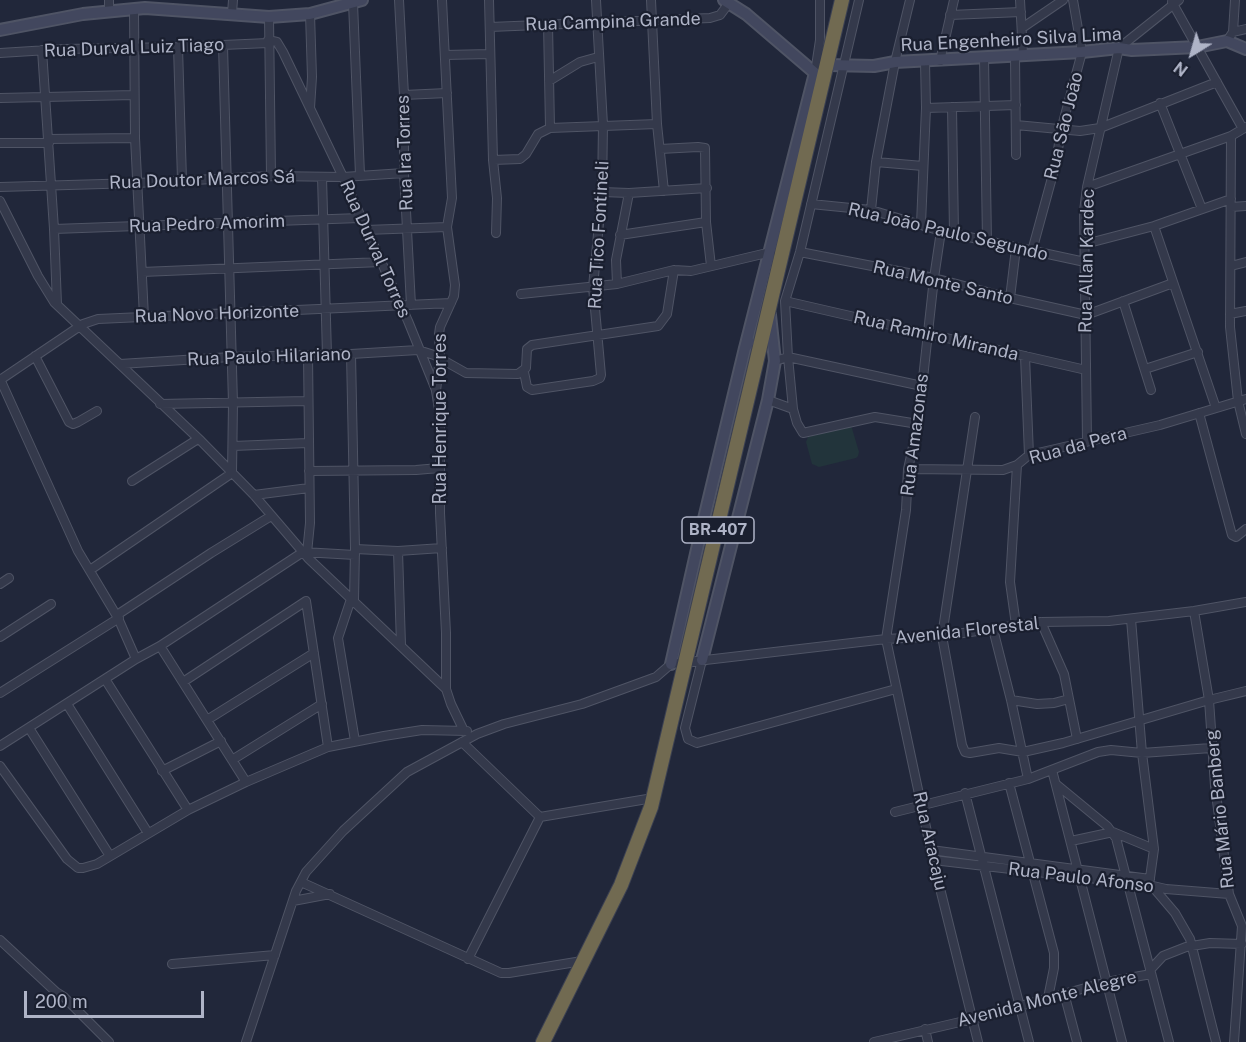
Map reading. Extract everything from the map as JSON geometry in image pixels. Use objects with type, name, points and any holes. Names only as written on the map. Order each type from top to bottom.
[{"type":"highway","name":"BR-407","points":[[543,1042],[621,885],[642,835],[654,798],[770,309],[822,72],[842,0]]},
{"type":"street","points":[[232,13],[233,0]]},
{"type":"street","name":"Rua Ira Torres","points":[[399,0],[404,95],[404,173],[411,305]]},
{"type":"street","name":"Rua Henrique Torres","points":[[442,0],[452,198],[447,227],[455,285],[451,303],[440,327],[440,358],[436,391],[440,416],[439,468],[446,689],[464,731]]},
{"type":"street","points":[[489,0],[497,198],[496,234]]},
{"type":"street","name":"Rua Tico Fontineli","points":[[524,372],[527,387],[532,390],[600,378],[593,287],[602,192],[603,125],[596,0]]},
{"type":"street","points":[[651,0],[657,124],[664,191]]},
{"type":"street","points":[[246,1042],[293,901],[306,872],[343,831],[391,785],[424,761],[477,734],[504,724],[582,704],[656,677],[671,664],[745,348],[822,72],[820,0]]},
{"type":"street","points":[[859,0],[800,252],[785,301],[793,409],[803,433],[875,417],[918,424]]},
{"type":"street","points":[[871,210],[876,162],[895,62],[910,0]]},
{"type":"street","points":[[940,61],[954,0]]},
{"type":"street","points":[[1016,155],[1016,105],[1022,28],[1020,0]]},
{"type":"street","points":[[1022,28],[1063,0]]},
{"type":"street","name":"Rua São João","points":[[1032,251],[1056,163],[1061,130],[1082,52],[1073,0]]},
{"type":"street","points":[[1230,37],[1235,0]]},
{"type":"street","points":[[1087,187],[1230,136],[1245,128],[1197,47],[1174,1],[1119,48]]},
{"type":"street","points":[[0,30],[109,6],[134,9],[161,4],[269,17],[310,14],[357,2],[360,175]]},
{"type":"street","points":[[726,2],[746,14],[822,72]]},
{"type":"street","name":"Rua Campina Grande","points":[[490,27],[715,17],[720,15],[726,2]]},
{"type":"street","points":[[134,9],[135,138],[144,317]]},
{"type":"street","points":[[950,15],[1021,12]]},
{"type":"street","points":[[309,109],[312,76],[310,14]]},
{"type":"street","points":[[269,17],[271,176]]},
{"type":"street","points":[[548,24],[550,128]]},
{"type":"street","points":[[1230,37],[1246,29]]},
{"type":"street","points":[[1230,37],[1246,49]]},
{"type":"street","name":"Rua Engenheiro Silva Lima","points":[[822,72],[843,64],[874,66],[895,62],[925,62],[1119,48],[1132,50],[1197,47],[1230,37]]},
{"type":"street","name":"Rua Durval Luiz Tiago","points":[[0,53],[223,46],[268,41]]},
{"type":"street","name":"Rua Durval Torres","points":[[268,41],[275,41],[280,47],[343,177],[402,306],[436,391]]},
{"type":"street","points":[[223,46],[233,403],[232,473]]},
{"type":"street","points":[[178,47],[182,180]]},
{"type":"street","name":"Rua Allan Kardec","points":[[1087,441],[1084,211],[1087,187],[1119,48]]},
{"type":"street","points":[[42,50],[57,304]]},
{"type":"street","points":[[446,55],[490,54]]},
{"type":"street","points":[[549,81],[580,62],[598,57]]},
{"type":"street","points":[[984,57],[987,241]]},
{"type":"street","points":[[921,224],[926,108],[925,62]]},
{"type":"street","points":[[1016,125],[1080,131],[1100,128],[1217,82]]},
{"type":"street","points":[[404,95],[447,93]]},
{"type":"street","points":[[0,98],[134,95]]},
{"type":"street","points":[[1160,103],[1202,209]]},
{"type":"street","points":[[926,108],[1016,105]]},
{"type":"street","points":[[952,108],[954,233]]},
{"type":"street","points":[[494,160],[520,159],[526,154],[538,134],[550,128],[657,124]]},
{"type":"street","points":[[1230,136],[1230,314],[1246,434]]},
{"type":"street","points":[[0,143],[135,138]]},
{"type":"street","points":[[660,149],[705,148],[706,222],[711,266]]},
{"type":"street","points":[[876,162],[923,165]]},
{"type":"street","name":"Rua Doutor Marcos Sá","points":[[0,187],[271,176],[343,177],[404,173]]},
{"type":"street","points":[[322,177],[327,355]]},
{"type":"street","points":[[602,192],[629,193],[707,188]]},
{"type":"street","points":[[617,284],[616,260],[629,193]]},
{"type":"street","points":[[0,201],[49,296],[198,439],[352,600],[446,689]]},
{"type":"street","points":[[1085,244],[1154,226],[1202,209],[1231,203],[1246,206]]},
{"type":"street","name":"Rua João Paulo Segundo","points":[[811,204],[871,210],[941,231],[1085,262]]},
{"type":"street","name":"Rua Pedro Amorim","points":[[54,229],[360,218]]},
{"type":"street","points":[[620,235],[706,222]]},
{"type":"street","points":[[1154,226],[1216,408]]},
{"type":"street","points":[[366,230],[447,227]]},
{"type":"street","name":"Rua Amazonas","points":[[886,639],[906,510],[908,469],[918,424],[941,231]]},
{"type":"street","points":[[1010,298],[1016,248]]},
{"type":"street","points":[[521,294],[617,284],[674,270],[691,272],[771,252]]},
{"type":"street","name":"Rua Monte Santo","points":[[800,252],[934,278],[1086,315]]},
{"type":"street","points":[[142,272],[381,262]]},
{"type":"street","points":[[1231,266],[1246,262]]},
{"type":"street","points":[[418,350],[440,358],[466,374],[512,375],[524,372],[529,346],[653,327],[661,323],[667,314],[674,270]]},
{"type":"street","points":[[1086,315],[1173,283]]},
{"type":"street","name":"Rua Ramiro Miranda","points":[[785,301],[1086,370]]},
{"type":"street","points":[[1123,301],[1151,390]]},
{"type":"street","name":"Rua Novo Horizonte","points":[[0,379],[81,325],[98,319],[451,303]]},
{"type":"street","points":[[745,348],[770,309]]},
{"type":"street","points":[[770,309],[775,361],[768,400],[685,728],[688,739],[697,743],[896,688]]},
{"type":"street","points":[[1230,314],[1246,311]]},
{"type":"street","name":"Rua Paulo Hilariano","points":[[120,364],[418,350]]},
{"type":"street","points":[[1145,369],[1198,352]]},
{"type":"street","points":[[351,354],[355,552],[352,600],[338,638],[355,741]]},
{"type":"street","points":[[35,356],[69,422],[73,424],[97,411]]},
{"type":"street","points":[[305,552],[310,523],[308,356]]},
{"type":"street","points":[[1025,356],[1029,455]]},
{"type":"street","points":[[775,361],[788,357],[922,386]]},
{"type":"street","points":[[0,379],[70,534],[118,617],[136,659]]},
{"type":"street","points":[[768,400],[793,409]]},
{"type":"street","name":"Rua da Pera","points":[[908,469],[1003,470],[1017,465],[1029,455],[1160,425],[1242,400]]},
{"type":"street","points":[[160,404],[307,401]]},
{"type":"street","points":[[1199,413],[1232,535],[1236,537],[1246,529]]},
{"type":"street","points":[[975,417],[942,636],[965,752],[999,748],[1023,752],[1077,740],[1246,691]]},
{"type":"street","points":[[132,480],[198,439]]},
{"type":"street","points":[[233,446],[308,443]]},
{"type":"street","points":[[1016,625],[1010,582],[1017,465]]},
{"type":"street","points":[[309,471],[439,468]]},
{"type":"street","points":[[90,570],[232,473]]},
{"type":"street","points":[[254,495],[309,488]]},
{"type":"street","points":[[0,693],[118,617],[211,553],[271,516]]},
{"type":"street","points":[[0,746],[305,552],[442,548]]},
{"type":"street","points":[[398,551],[401,578],[401,645]]},
{"type":"street","points":[[0,584],[9,579]]},
{"type":"street","points":[[183,682],[306,601],[328,747]]},
{"type":"street","name":"Avenida Florestal","points":[[671,664],[886,639],[942,636],[1041,622],[1131,619],[1246,602]]},
{"type":"street","points":[[0,637],[51,604]]},
{"type":"street","name":"Rua Mário Banberg","points":[[1194,611],[1209,700],[1211,748],[1229,894],[1241,921],[1242,944],[1234,1042]]},
{"type":"street","points":[[1131,619],[1142,753],[1154,849],[1151,883],[1183,925],[1192,945],[1216,1042]]},
{"type":"street","points":[[1041,622],[1058,660],[1070,699],[1077,740]]},
{"type":"street","points":[[993,630],[1028,779]]},
{"type":"street","name":"Rua Aracaju","points":[[886,639],[933,860],[978,1042]]},
{"type":"street","points":[[160,646],[246,782]]},
{"type":"street","points":[[207,720],[314,653]]},
{"type":"street","points":[[105,680],[188,810]]},
{"type":"street","points":[[1011,700],[1037,705],[1070,699]]},
{"type":"street","points":[[67,704],[148,833]]},
{"type":"street","points":[[232,759],[322,704]]},
{"type":"street","points":[[29,728],[110,856]]},
{"type":"street","points":[[0,766],[66,859],[78,868],[87,868],[188,810],[328,747],[422,730],[464,731],[477,734]]},
{"type":"street","points":[[162,771],[221,741]]},
{"type":"street","points":[[462,742],[540,817]]},
{"type":"street","points":[[895,812],[1028,779],[1079,757],[1098,752],[1111,750],[1142,753],[1211,748]]},
{"type":"street","points":[[1052,770],[1122,1042]]},
{"type":"street","points":[[1009,783],[1054,953],[1054,968],[1047,998]]},
{"type":"street","points":[[1056,784],[1113,832],[1154,849]]},
{"type":"street","points":[[965,793],[1029,1042]]},
{"type":"street","points":[[540,817],[654,798]]},
{"type":"street","points":[[468,959],[540,817]]},
{"type":"street","points":[[1071,841],[1113,832]]},
{"type":"street","points":[[1113,832],[1169,1042]]},
{"type":"street","name":"Rua Paulo Afonso","points":[[931,850],[1029,862],[1080,874]]},
{"type":"street","name":"Rua Paulo Afonso","points":[[933,860],[1032,872],[1080,874],[1229,894]]},
{"type":"street","points":[[301,882],[468,959],[506,974],[582,961]]},
{"type":"street","points":[[293,901],[330,894]]},
{"type":"street","points":[[0,940],[109,1042]]},
{"type":"street","points":[[1150,972],[1163,956],[1192,945],[1242,944]]},
{"type":"street","points":[[172,964],[275,955]]},
{"type":"street","name":"Avenida Monte Alegre","points":[[878,1042],[1150,972]]},
{"type":"street","points":[[1064,993],[1077,1042]]},
{"type":"street","points":[[925,1029],[928,1042]]},
{"type":"shaded area","points":[[851,425],[859,452],[856,458],[819,467],[812,464],[806,442],[808,437]]}]
